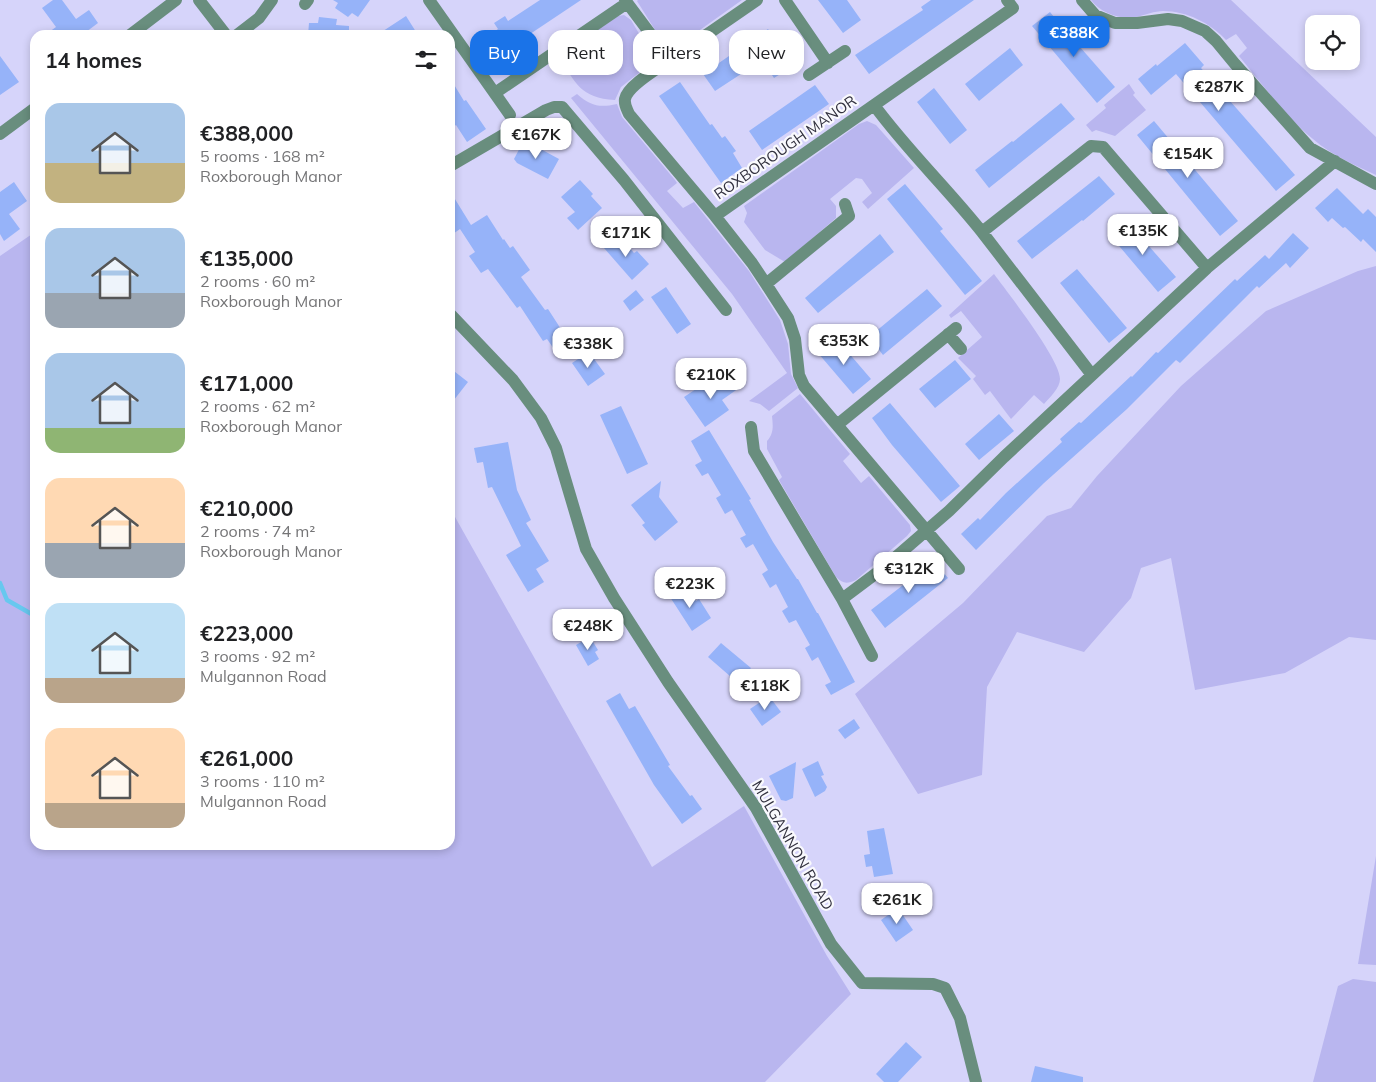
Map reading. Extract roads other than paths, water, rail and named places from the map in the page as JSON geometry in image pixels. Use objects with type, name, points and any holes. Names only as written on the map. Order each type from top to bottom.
[{"type":"street","points":[[137,30],[176,0]]},
{"type":"street","points":[[199,0],[222,30]]},
{"type":"street","points":[[243,30],[259,18],[272,0]]},
{"type":"street","points":[[429,0],[450,30]]},
{"type":"street","name":"ROXBOROUGH MANOR","points":[[714,30],[757,0]]},
{"type":"street","points":[[785,0],[828,63]]},
{"type":"street","name":"ROXBOROUGH MANOR","points":[[715,216],[1013,8],[1007,0]]},
{"type":"street","points":[[1082,0],[1095,15],[1115,22],[1137,23],[1168,19],[1182,21],[1205,31],[1216,41],[1310,148],[1376,184]]},
{"type":"street","points":[[495,93],[626,1],[648,30]]},
{"type":"street","points":[[455,37],[510,115]]},
{"type":"street","points":[[809,75],[845,52]]},
{"type":"street","name":"ROXBOROUGH MANOR","points":[[650,75],[630,90],[625,98],[625,107],[629,114],[752,263],[788,318],[795,339],[799,375],[804,386],[837,425],[864,464],[927,530],[959,569]]},
{"type":"street","name":"ROXBOROUGH MANOR","points":[[874,105],[899,138],[954,194],[1092,375]]},
{"type":"street","points":[[455,163],[546,110],[562,107],[640,200],[726,310]]},
{"type":"street","points":[[0,134],[30,112]]},
{"type":"street","points":[[982,232],[1091,146],[1103,147],[1207,268]]},
{"type":"street","points":[[842,599],[868,580],[950,511],[1035,420],[1092,375],[1207,268],[1335,161]]},
{"type":"street","points":[[766,284],[849,216],[845,204]]},
{"type":"street","name":"MULGANNON ROAD","points":[[455,319],[513,380],[541,418],[556,448],[586,549],[614,598],[668,682],[756,808],[831,944],[862,983],[933,984],[945,988],[960,1018],[976,1082]]},
{"type":"street","points":[[837,425],[952,331],[961,349]]},
{"type":"street","points":[[751,427],[754,450],[842,599],[872,656]]},
{"type":"waterway","points":[[0,583],[7,600],[30,613]]}]
